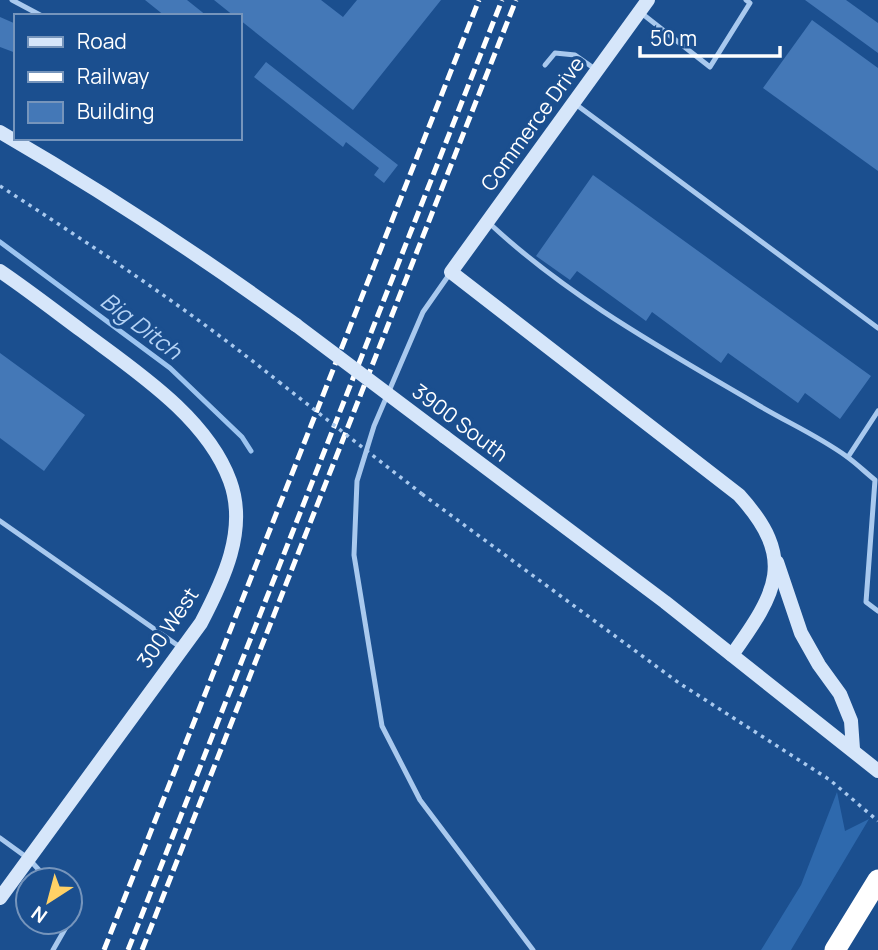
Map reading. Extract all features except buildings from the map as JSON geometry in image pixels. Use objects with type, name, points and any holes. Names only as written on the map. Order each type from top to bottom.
[{"type":"highway","points":[[835,950],[878,880]]},
{"type":"street","name":"Commerce Drive","points":[[451,272],[649,0]]},
{"type":"street","name":"3900 South","points":[[14,140],[53,162],[203,260],[296,326],[665,602],[878,771]]},
{"type":"street","name":"300 West","points":[[0,271],[168,398],[201,433],[225,471],[231,483],[234,510],[232,554],[201,623],[0,898]]},
{"type":"street","points":[[451,272],[738,495],[770,538],[801,633],[840,694],[851,721],[853,749]]},
{"type":"street","points":[[732,655],[760,616],[771,594],[776,559]]},
{"type":"lane","points":[[12,0],[38,14]]},
{"type":"lane","points":[[639,12],[710,67],[750,3],[746,0]]},
{"type":"lane","points":[[545,65],[555,53],[575,55],[597,71]]},
{"type":"lane","points":[[574,103],[878,328]]},
{"type":"lane","points":[[488,222],[524,255],[569,289],[848,457],[876,479],[866,602],[878,611]]},
{"type":"lane","points":[[451,272],[423,312],[374,426],[357,481],[355,555],[382,726],[420,800],[533,950]]},
{"type":"lane","points":[[848,457],[878,411]]},
{"type":"lane","points":[[0,521],[182,649]]},
{"type":"lane","points":[[0,838],[35,866]]},
{"type":"path","points":[[0,187],[78,236],[221,335],[422,494],[679,683],[830,780],[878,821]]},
{"type":"shaded area","points":[[837,792],[845,831],[869,819],[791,950],[761,950],[801,885]]},
{"type":"waterway","name":"Big Ditch","points":[[0,242],[170,368],[242,437],[251,451]]},
{"type":"railway","points":[[104,950],[479,0]]},
{"type":"railway","points":[[128,950],[502,0]]},
{"type":"railway","points":[[142,950],[516,0]]}]
